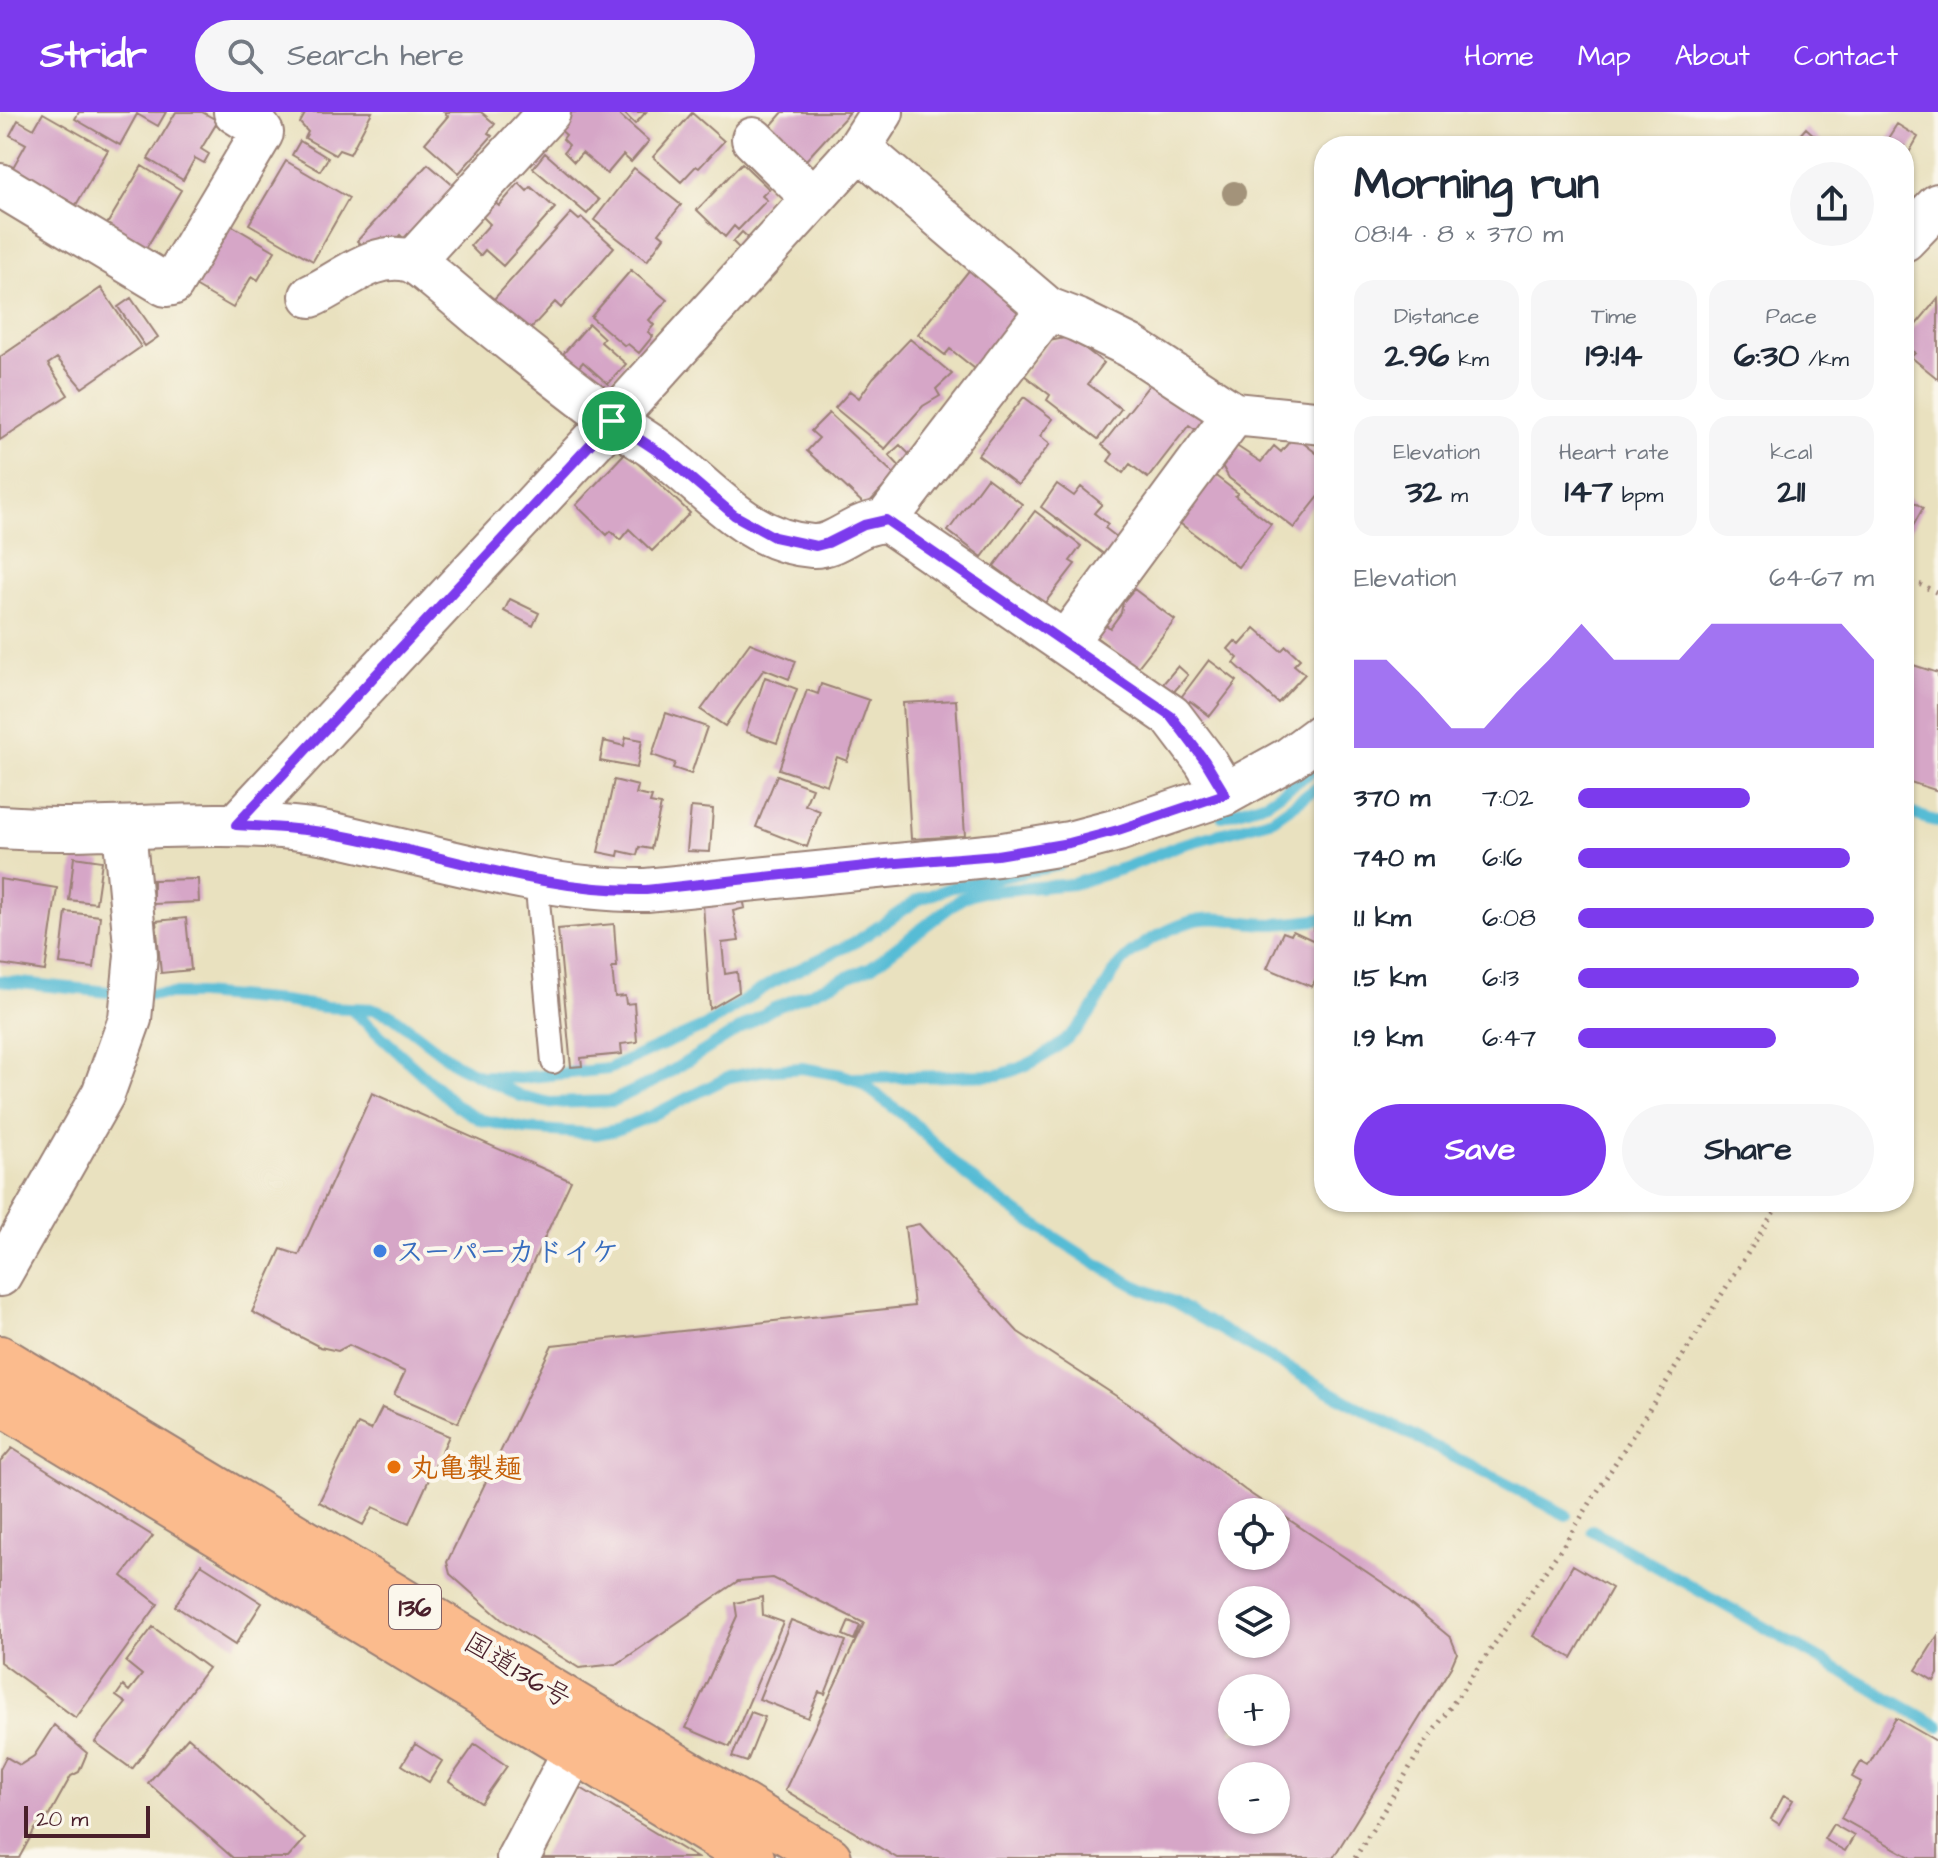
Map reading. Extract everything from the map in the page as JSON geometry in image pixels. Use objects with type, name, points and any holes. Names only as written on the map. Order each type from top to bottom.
[{"type":"highway","name":"国道136号","points":[[0,1358],[583,1732],[752,1858]]},
{"type":"highway","name":"国道136号","points":[[0,1402],[583,1732],[829,1858]]},
{"type":"street","points":[[0,185],[166,285],[172,284],[262,133],[257,126],[235,112]]},
{"type":"street","points":[[413,261],[549,112]]},
{"type":"street","points":[[236,825],[612,421],[859,148],[882,112]]},
{"type":"street","points":[[753,139],[813,198]]},
{"type":"street","points":[[859,148],[1048,309],[1130,346],[1234,414],[1314,422]]},
{"type":"street","points":[[1914,230],[1938,205]]},
{"type":"street","points":[[311,296],[334,286],[362,266],[381,260],[413,261],[612,421],[665,456],[734,515],[774,537],[816,546],[864,525],[886,520],[1048,309]]},
{"type":"street","points":[[1065,643],[1234,414]]},
{"type":"street","points":[[886,520],[1171,716],[1225,794]]},
{"type":"street","points":[[0,827],[124,829],[236,825],[293,828],[330,833],[480,869],[536,879],[617,891],[646,890],[997,855],[1093,837],[1225,794],[1290,758],[1314,740]]},
{"type":"street","points":[[0,1275],[103,1094],[130,1019],[136,955],[124,829]]},
{"type":"street","points":[[518,1858],[583,1732]]},
{"type":"lane","points":[[536,879],[553,1062]]},
{"type":"path","points":[[1914,584],[1938,593]]},
{"type":"path","points":[[1355,1858],[1421,1749],[1563,1546],[1774,1212]]},
{"type":"building","points":[[79,112],[166,112],[158,126],[137,114],[120,145],[75,119]]},
{"type":"building","points":[[176,112],[202,112],[218,121],[201,149],[209,154],[204,163],[195,158],[183,180],[148,159]]},
{"type":"building","points":[[306,112],[372,112],[350,154],[339,150],[335,155],[305,138],[308,132],[300,123]]},
{"type":"building","points":[[444,112],[481,112],[495,124],[488,133],[492,136],[459,173],[425,143],[448,116]]},
{"type":"building","points":[[570,112],[616,112],[649,141],[631,162],[623,155],[607,174],[582,153],[574,162],[564,152],[569,145],[563,139],[566,135],[557,127]]},
{"type":"building","points":[[623,112],[646,112],[635,124]]},
{"type":"building","points":[[783,112],[850,112],[806,160],[769,128]]},
{"type":"building","points":[[43,113],[108,150],[76,205],[12,169],[26,144],[10,135],[18,120],[34,129]]},
{"type":"building","points":[[692,113],[724,141],[681,182],[653,157]]},
{"type":"building","points":[[1897,124],[1918,137],[1914,144],[1914,136],[1889,136]]},
{"type":"building","points":[[1806,128],[1815,136],[1799,136]]},
{"type":"building","points":[[300,141],[328,158],[320,171],[292,155]]},
{"type":"building","points":[[545,153],[599,200],[587,214],[533,168]]},
{"type":"building","points":[[286,161],[349,198],[313,261],[249,224]]},
{"type":"building","points":[[742,163],[769,189],[762,196],[767,200],[738,230],[734,226],[725,237],[697,210]]},
{"type":"building","points":[[428,164],[455,187],[410,244],[400,235],[389,246],[368,252],[357,241]]},
{"type":"building","points":[[142,166],[181,190],[145,250],[106,226]]},
{"type":"building","points":[[634,168],[681,205],[659,233],[664,237],[647,261],[594,220]]},
{"type":"building","points":[[519,183],[527,191],[531,187],[555,208],[503,266],[485,250],[480,256],[470,246],[490,224],[480,214],[492,200],[499,206]]},
{"type":"building","points":[[571,213],[579,220],[582,218],[614,247],[561,308],[555,302],[522,338],[485,309]]},
{"type":"building","points":[[231,225],[275,251],[258,280],[252,276],[233,308],[195,286]]},
{"type":"building","points":[[742,232],[753,242],[743,252],[733,242]]},
{"type":"building","points":[[975,263],[1025,302],[979,372],[950,349],[945,355],[918,334]]},
{"type":"building","points":[[631,270],[667,300],[649,320],[654,325],[648,332],[653,336],[639,353],[628,344],[625,346],[591,317]]},
{"type":"building","points":[[101,288],[141,347],[82,388],[57,358],[48,364],[68,395],[0,440],[0,357]]},
{"type":"building","points":[[131,298],[158,337],[145,346],[118,307]]},
{"type":"building","points":[[1938,298],[1938,379],[1914,359],[1914,327]]},
{"type":"building","points":[[589,324],[604,338],[601,342],[626,364],[608,384],[583,362],[578,368],[563,354]]},
{"type":"building","points":[[1070,337],[1104,363],[1088,384],[1121,409],[1098,439],[1047,400],[1050,395],[1024,375],[1049,341]]},
{"type":"building","points":[[910,339],[952,374],[936,389],[940,396],[923,406],[885,449],[835,408],[850,391],[859,398],[873,378]]},
{"type":"building","points":[[1154,379],[1205,419],[1196,430],[1189,425],[1148,478],[1130,464],[1123,473],[1108,461],[1113,454],[1102,445]]},
{"type":"building","points":[[1024,397],[1053,419],[1040,436],[1050,444],[1018,485],[978,455]]},
{"type":"building","points":[[829,413],[895,475],[866,506],[807,451],[819,438],[811,431]]},
{"type":"building","points":[[1294,436],[1314,451],[1314,503],[1294,528],[1229,478],[1221,464],[1235,445],[1261,462],[1274,446],[1281,452]]},
{"type":"building","points":[[900,445],[917,462],[906,473],[889,455]]},
{"type":"building","points":[[626,452],[690,513],[652,551],[629,529],[620,540],[611,531],[607,535],[576,505]]},
{"type":"building","points":[[1213,474],[1271,524],[1238,567],[1177,521]]},
{"type":"building","points":[[987,478],[1022,504],[982,557],[948,531]]},
{"type":"building","points":[[1057,484],[1074,496],[1081,487],[1102,504],[1094,513],[1108,524],[1105,528],[1122,541],[1109,558],[1041,507]]},
{"type":"building","points":[[1914,502],[1923,508],[1914,524]]},
{"type":"building","points":[[1035,511],[1081,546],[1070,561],[1075,564],[1044,604],[994,566]]},
{"type":"building","points":[[1134,589],[1175,620],[1137,668],[1096,637],[1105,624],[1110,628],[1121,613],[1123,602]]},
{"type":"building","points":[[510,599],[539,613],[533,626],[504,611]]},
{"type":"building","points":[[1255,628],[1281,651],[1286,646],[1300,659],[1294,665],[1305,674],[1278,703],[1234,663],[1238,658],[1228,649],[1235,641],[1240,645]]},
{"type":"building","points":[[750,643],[796,661],[789,679],[764,669],[725,726],[701,710]]},
{"type":"building","points":[[1209,660],[1237,681],[1210,716],[1190,701],[1187,706],[1179,700]]},
{"type":"building","points":[[1914,665],[1938,673],[1938,791],[1914,783]]},
{"type":"building","points":[[1178,666],[1188,675],[1172,694],[1162,685]]},
{"type":"building","points":[[765,677],[797,689],[777,743],[746,732]]},
{"type":"building","points":[[821,684],[869,700],[847,761],[837,757],[827,785],[779,769],[807,690],[818,694]]},
{"type":"building","points":[[956,700],[965,836],[911,839],[903,703]]},
{"type":"building","points":[[666,713],[707,727],[691,774],[673,768],[675,763],[652,755]]},
{"type":"building","points":[[626,737],[642,740],[637,768],[600,761],[604,741],[624,746]]},
{"type":"building","points":[[777,775],[812,788],[805,805],[820,811],[807,847],[756,827]]},
{"type":"building","points":[[614,780],[638,786],[636,794],[652,797],[650,803],[661,805],[651,849],[639,847],[637,855],[619,851],[618,856],[598,852]]},
{"type":"building","points":[[691,807],[713,809],[710,852],[687,851]]},
{"type":"building","points":[[74,857],[102,861],[96,903],[69,900]]},
{"type":"building","points":[[0,879],[57,888],[45,971],[0,964]]},
{"type":"building","points":[[198,879],[199,902],[153,904],[153,880]]},
{"type":"building","points":[[743,898],[745,908],[733,911],[739,941],[722,943],[725,974],[737,972],[739,992],[710,1009],[703,904]]},
{"type":"building","points":[[66,912],[100,916],[94,968],[60,964]]},
{"type":"building","points":[[186,918],[191,970],[161,973],[156,921]]},
{"type":"building","points":[[614,924],[617,967],[612,967],[615,997],[625,996],[626,1004],[634,1003],[637,1042],[621,1044],[622,1054],[581,1058],[582,1066],[571,1067],[558,929]]},
{"type":"building","points":[[1293,931],[1314,941],[1312,987],[1267,968],[1283,932],[1291,935]]},
{"type":"building","points":[[372,1093],[571,1181],[458,1423],[394,1395],[405,1372],[349,1345],[338,1351],[320,1347],[252,1312],[281,1249],[299,1255]]},
{"type":"building","points":[[919,1224],[1018,1332],[1156,1422],[1257,1498],[1218,1498],[1218,1570],[1290,1570],[1290,1520],[1392,1589],[1451,1638],[1457,1653],[1451,1667],[1333,1858],[897,1858],[785,1790],[864,1623],[773,1578],[738,1581],[617,1664],[579,1668],[501,1619],[450,1574],[447,1562],[552,1345],[914,1306],[905,1227]]},
{"type":"building","points":[[382,1408],[449,1436],[409,1523],[373,1507],[363,1525],[319,1502],[358,1424],[371,1430]]},
{"type":"building","points":[[12,1448],[153,1536],[122,1576],[158,1604],[76,1718],[0,1662],[0,1462]]},
{"type":"building","points":[[201,1564],[262,1603],[235,1645],[175,1606]]},
{"type":"building","points":[[1573,1565],[1612,1588],[1572,1658],[1533,1636]]},
{"type":"building","points":[[762,1597],[763,1615],[783,1622],[730,1747],[686,1728],[737,1616],[735,1603]]},
{"type":"building","points":[[791,1620],[846,1641],[825,1694],[819,1692],[808,1718],[759,1699]]},
{"type":"building","points":[[849,1621],[860,1626],[854,1640],[843,1635]]},
{"type":"building","points":[[153,1627],[208,1668],[132,1769],[95,1742],[126,1703],[116,1696],[123,1686],[129,1691],[142,1675],[126,1662]]},
{"type":"building","points":[[1938,1635],[1938,1674],[1934,1681],[1916,1670]]},
{"type":"building","points":[[751,1712],[765,1717],[747,1762],[732,1757]]},
{"type":"building","points":[[1896,1718],[1938,1742],[1938,1858],[1912,1858],[1841,1818],[1861,1782],[1852,1777],[1861,1762],[1868,1766]]},
{"type":"building","points":[[54,1725],[87,1753],[79,1772],[71,1776],[46,1821],[35,1829],[19,1858],[2,1858],[0,1769],[6,1757],[20,1765],[34,1756]]},
{"type":"building","points":[[188,1737],[305,1839],[288,1858],[233,1858],[148,1783]]},
{"type":"building","points":[[415,1744],[442,1761],[429,1782],[402,1765]]},
{"type":"building","points":[[475,1744],[507,1766],[481,1803],[449,1781]]},
{"type":"building","points":[[579,1787],[697,1858],[541,1858]]},
{"type":"building","points":[[1784,1795],[1793,1800],[1779,1824],[1771,1819]]},
{"type":"building","points":[[1833,1824],[1854,1836],[1845,1851],[1824,1839]]},
{"type":"waterway","points":[[1222,816],[1267,802],[1314,770]]},
{"type":"waterway","points":[[0,981],[129,994],[199,994],[374,1009],[393,1016],[457,1065],[521,1096],[550,1103],[612,1101],[657,1080],[772,1009],[871,967],[962,898],[981,892],[1073,884],[1127,867],[1177,846],[1273,819],[1314,790]]},
{"type":"waterway","points":[[1914,814],[1938,822]]},
{"type":"waterway","points":[[487,1076],[520,1078],[608,1069],[705,1026],[773,982],[857,941],[918,900],[952,887],[1059,865]]},
{"type":"waterway","points":[[855,1078],[998,1075],[1022,1067],[1046,1055],[1067,1039],[1090,1014],[1124,960],[1150,940],[1199,920],[1269,924],[1314,920]]},
{"type":"waterway","points":[[350,1008],[457,1106],[481,1120],[526,1129],[596,1134],[616,1130],[729,1077],[760,1071],[802,1068],[859,1081],[910,1120],[966,1175],[1093,1262],[1173,1302],[1350,1403],[1566,1515]]},
{"type":"waterway","points":[[1592,1530],[1938,1726]]},
{"type":"place","name":"スーパーカドイケ","points":[[380,1251]]},
{"type":"place","name":"丸亀製麺","points":[[394,1467]]},
{"type":"route","points":[[612,421],[665,456],[734,515],[774,537],[816,546],[864,525],[886,520],[1171,716],[1225,794],[1118,830],[1069,843],[997,855],[617,891],[480,869],[330,833],[236,825],[612,421]]}]
